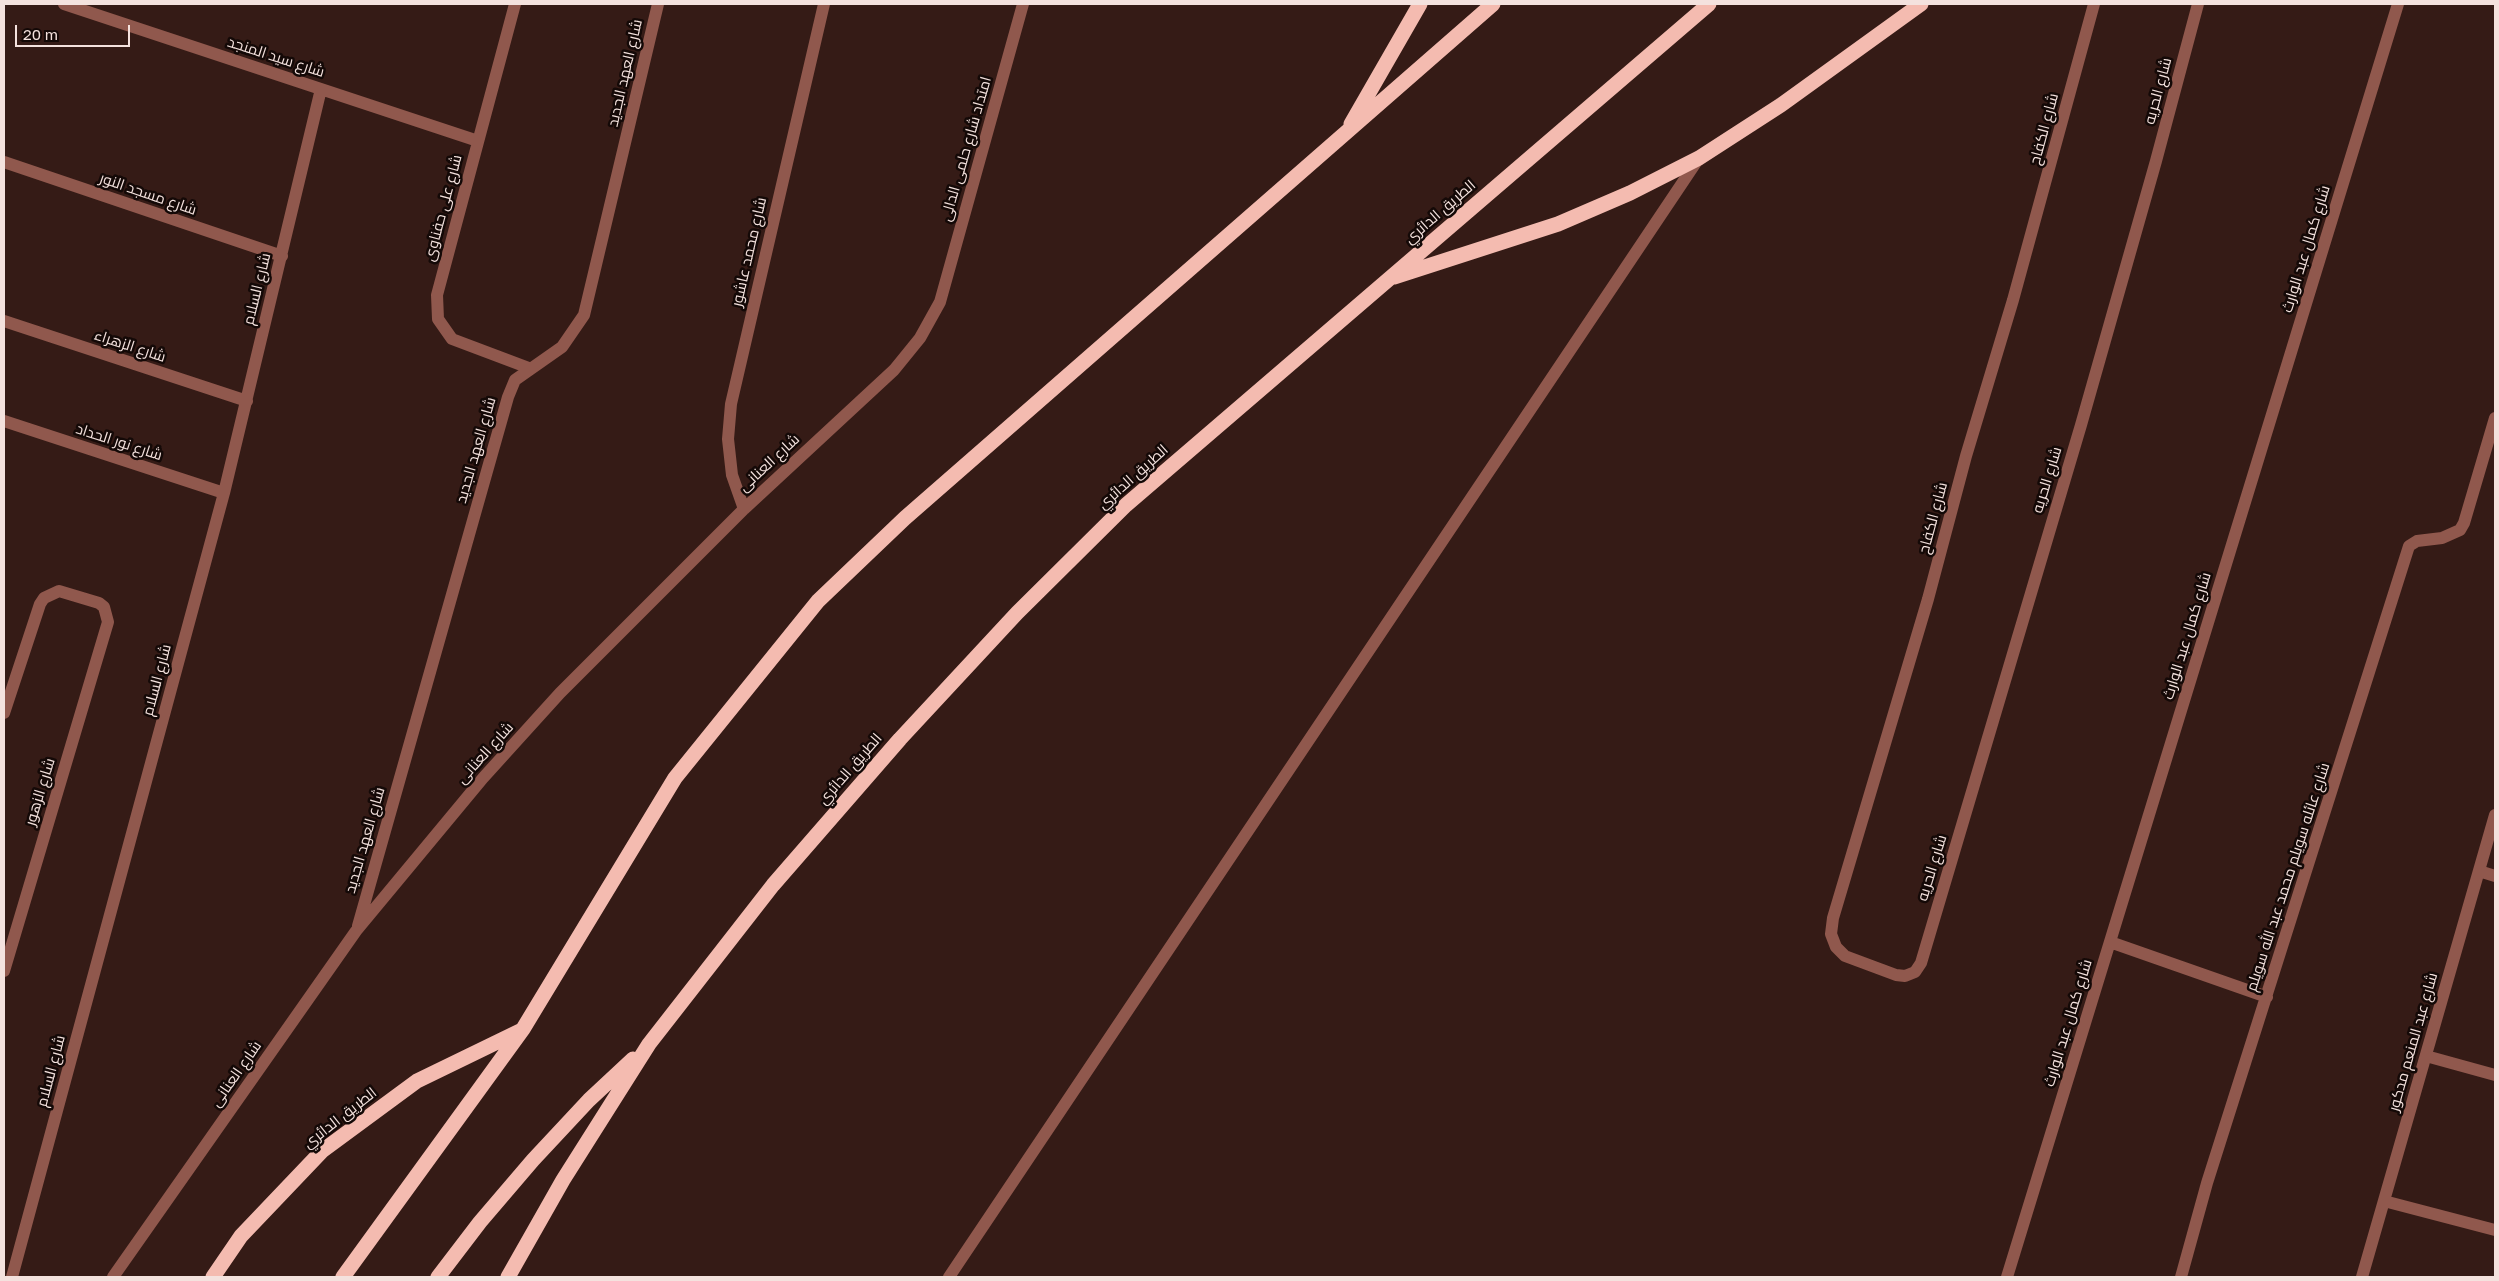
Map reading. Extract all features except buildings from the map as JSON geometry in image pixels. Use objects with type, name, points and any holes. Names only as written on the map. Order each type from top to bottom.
[{"type":"highway","points":[[1344,135],[1420,4]]},
{"type":"highway","points":[[343,1277],[523,1030],[674,778],[818,600],[905,518],[1493,4]]},
{"type":"highway","name":"الطريق الدائري","points":[[508,1277],[564,1180],[649,1044],[773,885],[900,739],[1018,613],[1126,505],[1709,4]]},
{"type":"highway","points":[[1388,279],[1558,224],[1630,193],[1699,158],[1782,105],[1921,4]]},
{"type":"highway","name":"الطريق الدائري","points":[[213,1277],[241,1236],[322,1151],[417,1081],[523,1030]]},
{"type":"highway","name":"الطريق الدائري","points":[[438,1277],[480,1222],[533,1160],[589,1100],[649,1044]]},
{"type":"street","name":"شارع سيد المنجد","points":[[64,4],[478,141]]},
{"type":"street","name":"شارع على حفناوى","points":[[514,4],[437,295],[438,319],[452,338],[529,368]]},
{"type":"street","name":"شارع العهد الجديد","points":[[356,931],[508,397],[515,380],[529,368],[562,347],[584,315],[658,4]]},
{"type":"street","name":"شارع محمد عاشور","points":[[744,509],[732,475],[728,439],[731,404],[824,4]]},
{"type":"street","name":"امتداد شارع حلمى الدالى","points":[[940,302],[1023,4]]},
{"type":"street","name":"شارع الكفاح","points":[[1921,963],[1916,972],[1905,976],[1896,975],[1846,956],[1836,947],[1831,934],[1833,918],[1928,599],[1966,456],[2013,300],[2094,4]]},
{"type":"street","name":"شارع الحريه","points":[[1921,963],[2086,406],[2156,161],[2198,4]]},
{"type":"street","name":"شارع كمال عبد الوارث","points":[[2007,1277],[2398,4]]},
{"type":"street","name":"شارع السلام","points":[[12,1277],[224,493],[321,89]]},
{"type":"street","points":[[948,1277],[1699,158]]},
{"type":"street","name":"شارع مسجد النور","points":[[4,162],[282,256]]},
{"type":"street","name":"شارع العنانى","points":[[113,1277],[356,931],[483,778],[560,693],[744,509],[894,370],[920,338],[940,302]]},
{"type":"street","name":"شارع الزهراء","points":[[4,321],[247,401]]},
{"type":"street","name":"شارع عائله سويلم محمد عبد الله سويلم","points":[[2181,1277],[2207,1183],[2409,546],[2417,542],[2453,534],[2460,530],[2464,524],[2495,418]]},
{"type":"street","name":"شارع نور الحداد","points":[[4,421],[224,493]]},
{"type":"street","name":"شارع الزهور","points":[[4,713],[40,604],[44,598],[59,591],[99,603],[107,612],[108,622],[4,971]]},
{"type":"street","name":"شارع عبد المنعم مدكور","points":[[2362,1277],[2495,815]]},
{"type":"street","points":[[2479,871],[2495,876]]},
{"type":"street","points":[[2110,942],[2267,997]]},
{"type":"street","points":[[2426,1056],[2495,1075]]},
{"type":"street","points":[[2384,1201],[2495,1230]]}]
